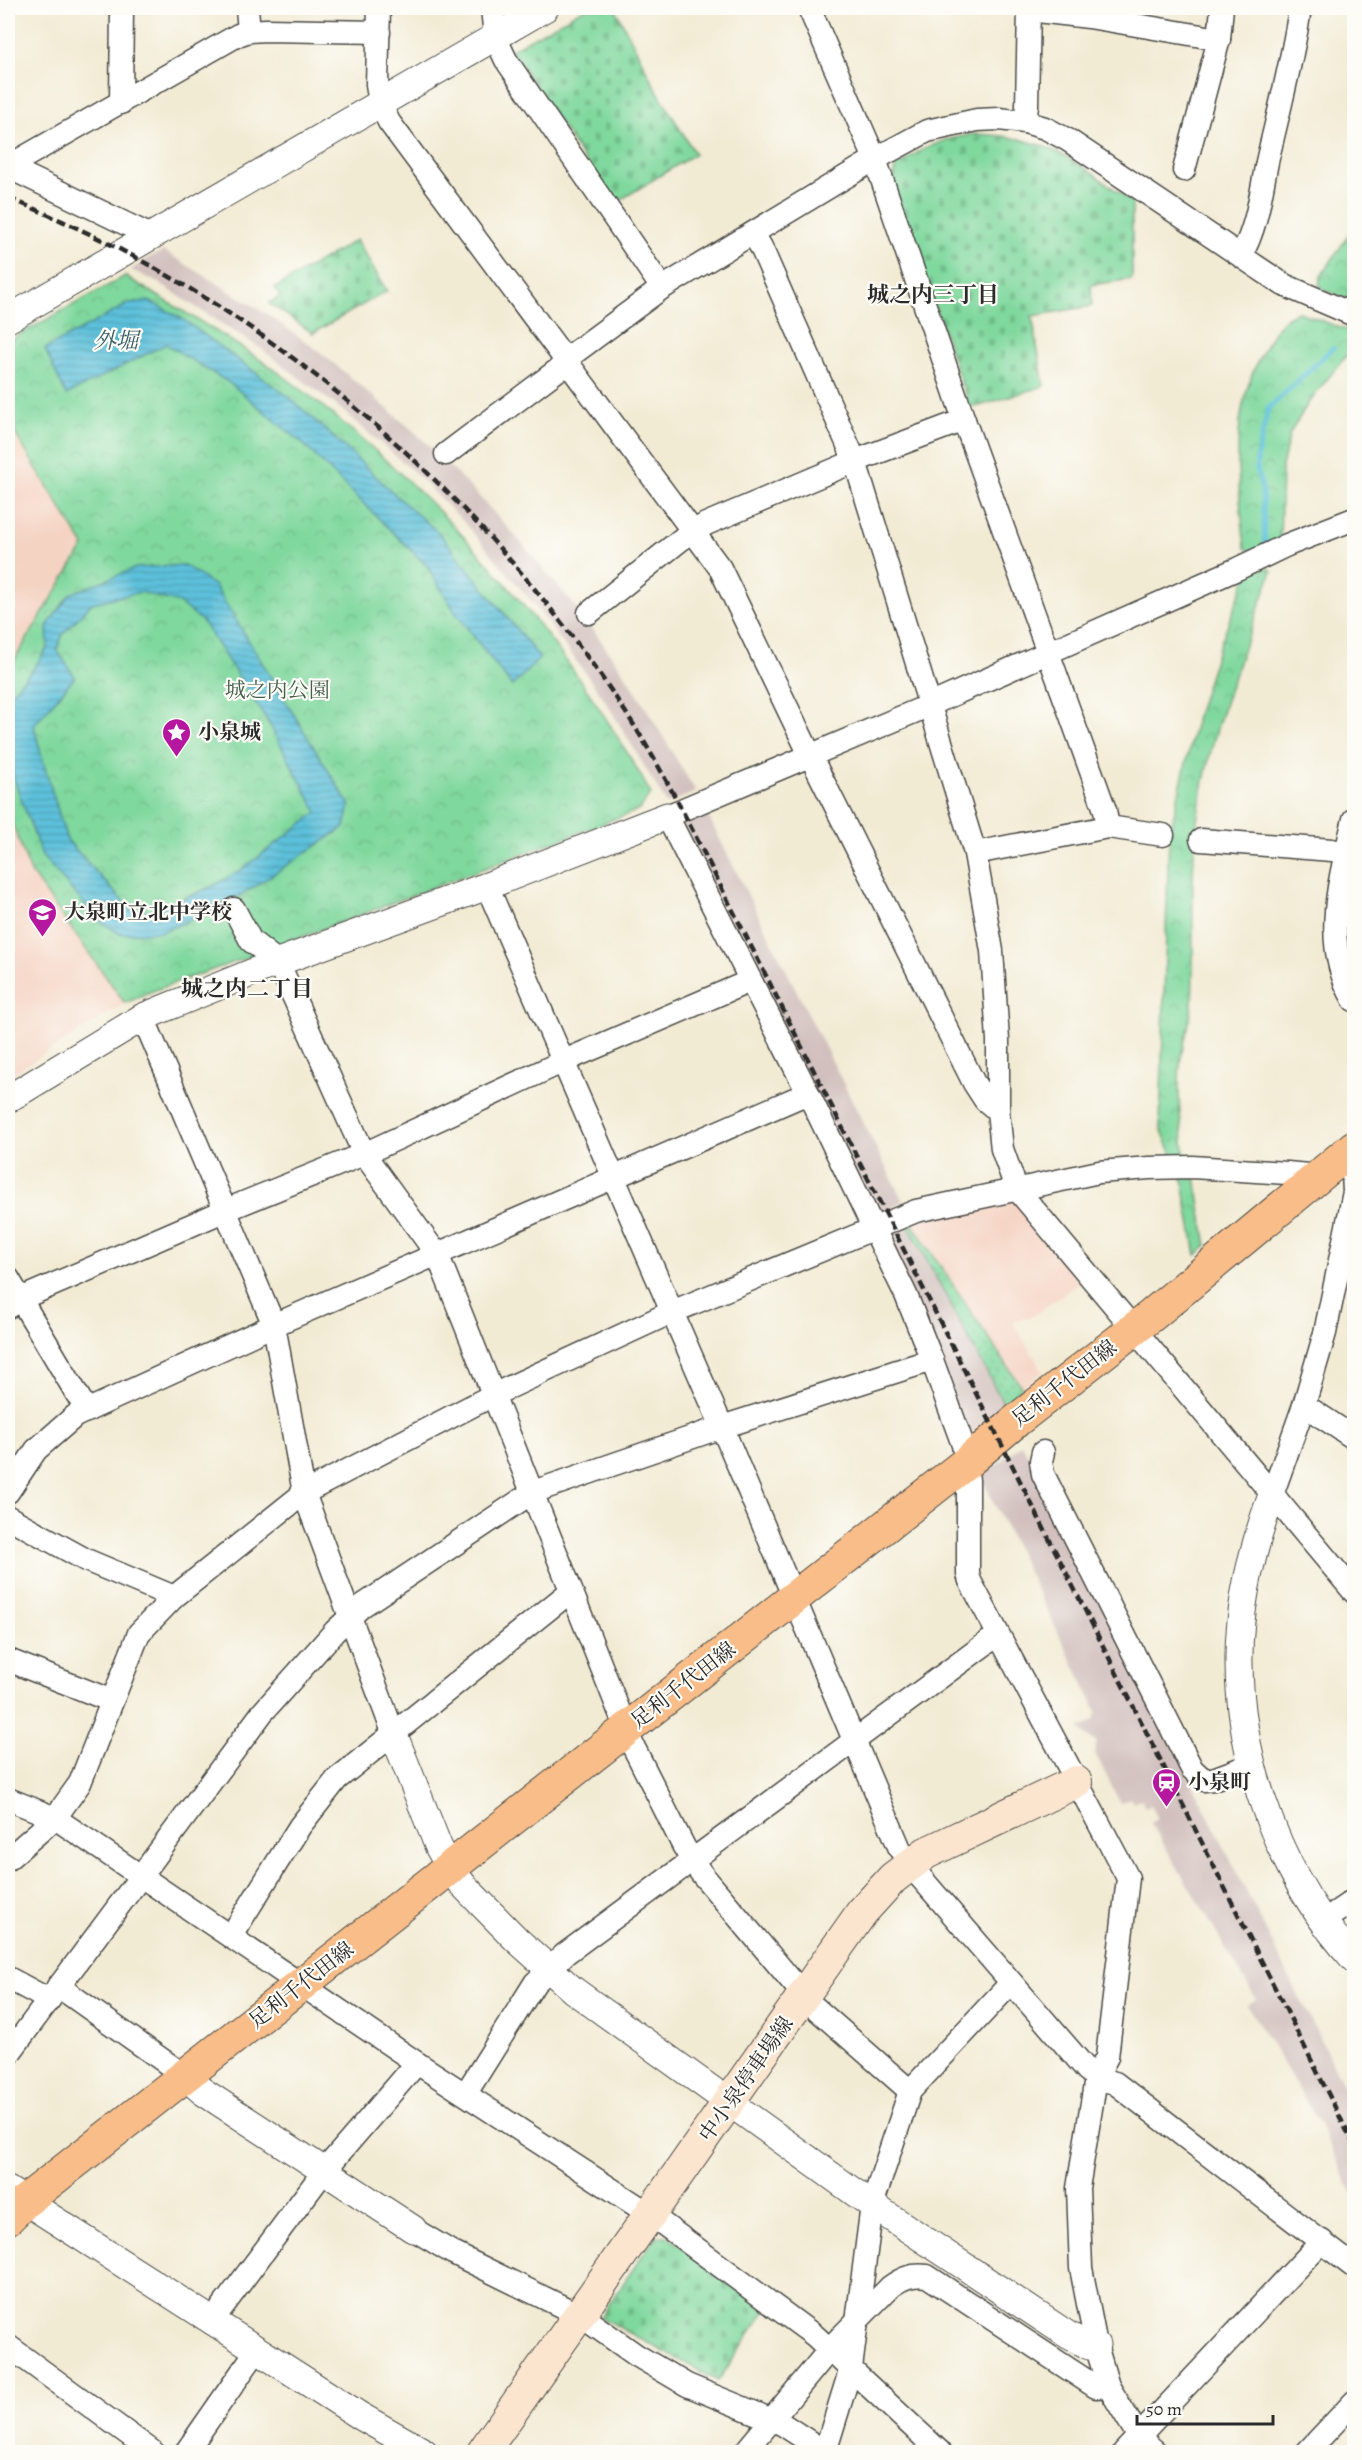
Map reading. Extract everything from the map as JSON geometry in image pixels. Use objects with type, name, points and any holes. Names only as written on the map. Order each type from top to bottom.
[{"type":"main road","name":"足利千代田線","points":[[13,2204],[185,2076],[966,1463],[1348,1152]]},
{"type":"main road","name":"中小泉停車場線","points":[[483,2452],[581,2316],[862,1912],[877,1894],[909,1865],[952,1839],[1076,1782]]},
{"type":"street","points":[[121,103],[122,8]]},
{"type":"street","points":[[247,8],[249,31]]},
{"type":"street","points":[[379,8],[377,84],[380,104],[389,122],[716,561],[732,588],[811,757],[974,1083],[985,1100],[998,1112]]},
{"type":"street","points":[[492,8],[495,37],[506,60],[662,288]]},
{"type":"street","points":[[8,319],[545,8]]},
{"type":"street","points":[[809,8],[875,159],[964,420],[1105,810],[1108,827]]},
{"type":"street","points":[[1184,170],[1219,39],[1222,8]]},
{"type":"street","points":[[1241,255],[1248,243],[1262,185],[1300,8]]},
{"type":"street","points":[[1025,122],[1029,9],[1219,39]]},
{"type":"street","points":[[151,236],[9,168],[238,35],[249,31],[379,32]]},
{"type":"street","points":[[446,454],[559,369],[566,359],[662,288],[875,159],[927,131],[955,123],[999,119],[1025,122],[1045,128],[1075,144],[1299,293],[1354,315]]},
{"type":"street","points":[[753,234],[761,247],[855,461],[975,853],[992,951],[998,1040],[998,1112],[1002,1149],[1016,1188],[1354,1592]]},
{"type":"street","points":[[589,614],[694,531],[855,461],[964,420]]},
{"type":"street","points":[[8,1099],[142,1017],[278,963],[488,886],[811,757],[1287,545],[1354,519]]},
{"type":"street","points":[[667,816],[808,1093],[906,1295],[956,1421],[966,1463],[968,1574],[1128,1883],[1107,2057],[1096,2078],[1078,2188],[1081,2268],[1096,2345],[1108,2386],[1132,2445]]},
{"type":"street","points":[[1354,819],[1350,854],[1338,883],[1336,951],[1346,986],[1354,1000]]},
{"type":"street","points":[[975,853],[1108,827],[1163,835]]},
{"type":"street","points":[[1201,840],[1332,850],[1350,854]]},
{"type":"street","points":[[488,886],[722,1427],[900,1849],[909,1865],[1087,2070],[1096,2078],[1115,2083],[1354,2267]]},
{"type":"street","points":[[234,909],[251,941],[278,963],[364,1154],[438,1256],[627,1730],[691,1859],[812,2006],[910,2091]]},
{"type":"street","points":[[14,1303],[226,1210],[364,1154],[564,1061],[750,981]]},
{"type":"street","points":[[142,1017],[274,1325],[304,1493],[394,1735],[439,1848],[450,1868],[464,1886],[517,1940],[573,1990],[872,2205],[1068,2335],[1089,2346],[1096,2345]]},
{"type":"street","points":[[8,1492],[36,1450],[75,1416],[274,1325],[438,1256],[808,1093]]},
{"type":"street","points":[[1348,1152],[1353,1173],[1354,1192],[1325,1334],[1304,1405],[1251,1558],[1241,1622],[1239,1664],[1244,1728],[1267,1813],[1300,1883],[1323,1921],[1354,1959]]},
{"type":"street","points":[[8,1859],[55,1818],[80,1782],[140,1633],[174,1597],[304,1493],[493,1395],[672,1312],[916,1210],[1100,1172],[1169,1167],[1287,1173],[1308,1175],[1314,1180]]},
{"type":"street","points":[[8,1278],[14,1303],[87,1411]]},
{"type":"street","points":[[8,2055],[262,1713],[350,1616],[362,1606],[533,1492],[722,1427],[932,1360]]},
{"type":"street","points":[[1304,1405],[1354,1437]]},
{"type":"street","points":[[1043,1452],[1041,1461],[1043,1474],[1192,1769],[1204,1780],[1214,1779],[1253,1764]]},
{"type":"street","points":[[8,1517],[86,1560],[174,1597]]},
{"type":"street","points":[[231,1936],[300,1826],[337,1779],[571,1591]]},
{"type":"street","points":[[466,2093],[535,1983],[548,1969],[691,1859],[988,1642],[999,1637]]},
{"type":"street","points":[[8,1660],[112,1701]]},
{"type":"street","points":[[8,1799],[55,1818],[417,2063],[651,2215],[733,2274],[830,2349],[940,2452]]},
{"type":"street","points":[[1323,1921],[1354,1900]]},
{"type":"street","points":[[8,1978],[53,1993],[185,2076],[202,2091],[453,2253],[581,2316],[636,2355],[687,2385],[772,2419],[825,2452],[850,2368],[872,2205],[910,2091],[1010,1984]]},
{"type":"street","points":[[212,2321],[324,2171],[417,2063]]},
{"type":"street","points":[[13,2204],[212,2321],[362,2417],[424,2452]]},
{"type":"street","points":[[1132,2445],[1322,2241]]},
{"type":"street","points":[[745,2452],[830,2349],[856,2322],[900,2279],[916,2275],[927,2276],[1096,2387],[1108,2386]]},
{"type":"street","points":[[1011,2331],[1024,2306]]},
{"type":"street","points":[[8,2346],[153,2452]]},
{"type":"street","points":[[186,2452],[257,2350]]},
{"type":"street","points":[[1306,2452],[1354,2402]]},
{"type":"street","points":[[1132,2445],[1156,2452]]},
{"type":"shaded area","points":[[164,251],[265,313],[319,351],[417,434],[473,490],[585,618],[634,688],[696,792],[667,804],[603,697],[533,603],[465,523],[412,470],[337,406],[260,348],[157,282],[131,270],[149,257]]},
{"type":"shaded area","points":[[8,422],[84,546],[8,670]]},
{"type":"shaded area","points":[[705,810],[903,1201],[883,1214],[875,1217],[677,817]]},
{"type":"shaded area","name":"大泉町立北中学校","points":[[8,813],[31,873],[125,1003],[8,1077]]},
{"type":"shaded area","points":[[1013,1200],[1080,1282],[1033,1316],[1013,1322],[1043,1372],[1022,1388],[911,1222]]},
{"type":"shaded area","points":[[907,1223],[1005,1406],[968,1436],[884,1235]]},
{"type":"shaded area","points":[[1022,1444],[1354,2106],[1354,2197],[1320,2124],[1247,2005],[1256,1999],[1151,1823],[1158,1819],[1151,1805],[1145,1807],[1141,1799],[1133,1803],[1130,1798],[1120,1803],[1094,1751],[1097,1743],[1079,1729],[1094,1721],[1097,1711],[981,1477]]},
{"type":"green space","points":[[585,8],[615,8],[655,87],[695,154],[614,204],[511,50]]},
{"type":"green space","points":[[974,134],[1021,139],[1041,145],[1077,163],[1132,202],[1132,279],[1091,285],[1092,306],[1032,316],[1044,386],[976,407],[969,405],[891,180],[896,167],[920,151],[945,140]]},
{"type":"green space","points":[[1354,227],[1354,301],[1323,290],[1319,284],[1321,276]]},
{"type":"green space","points":[[356,240],[387,291],[313,333],[269,303],[280,297],[275,288]]},
{"type":"green space","name":"城之内公園","points":[[125,276],[286,378],[341,421],[443,515],[491,566],[535,620],[577,676],[616,734],[651,794],[639,810],[125,1003],[31,873],[8,813],[8,670],[84,546],[8,422],[8,341]]},
{"type":"green space","points":[[1299,312],[1354,333],[1354,346],[1309,402],[1290,433],[1282,466],[1280,541],[1257,554],[1245,548],[1238,466],[1241,415],[1256,364],[1270,339],[1285,318]]},
{"type":"green space","points":[[1268,567],[1272,571],[1224,706],[1199,806],[1194,860],[1192,1004],[1181,1057],[1179,1082],[1185,1157],[1173,1157],[1160,1126],[1169,835],[1197,716],[1217,652],[1248,573]]},
{"type":"green space","points":[[1182,1177],[1195,1177],[1207,1246],[1196,1255]]},
{"type":"green space","points":[[911,1222],[1022,1388],[1005,1406],[907,1223]]},
{"type":"green space","points":[[656,2236],[667,2236],[766,2310],[718,2381],[600,2317]]},
{"type":"water","name":"外堀","points":[[149,301],[181,318],[289,397],[439,533],[540,658],[512,686],[457,615],[427,566],[302,443],[231,384],[166,344],[66,395],[45,349],[128,304]]},
{"type":"water","points":[[184,565],[215,586],[350,806],[345,827],[228,904],[161,932],[120,934],[98,920],[42,856],[8,763],[8,696],[34,668],[48,647],[47,626],[70,594],[136,568]],"holes":[[[141,592],[179,603],[202,621],[267,720],[317,812],[241,870],[213,886],[154,911],[129,908],[67,840],[34,725],[75,677],[57,650],[63,634],[92,603]]]},
{"type":"waterway","points":[[1265,547],[1262,489],[1257,470],[1257,457],[1268,409],[1333,348]]},
{"type":"railway","points":[[8,198],[102,240],[192,290],[278,347],[359,410],[435,480],[506,555],[571,635],[630,719],[661,771],[703,851],[1354,2145]]},
{"type":"place","name":"小泉城","points":[[177,758]]},
{"type":"place","name":"大泉町立北中学校","points":[[43,938]]},
{"type":"place","name":"小泉町","points":[[1167,1808]]},
{"type":"district","name":"城之内三丁目","points":[[933,294]]},
{"type":"district","name":"城之内二丁目","points":[[247,988]]}]
